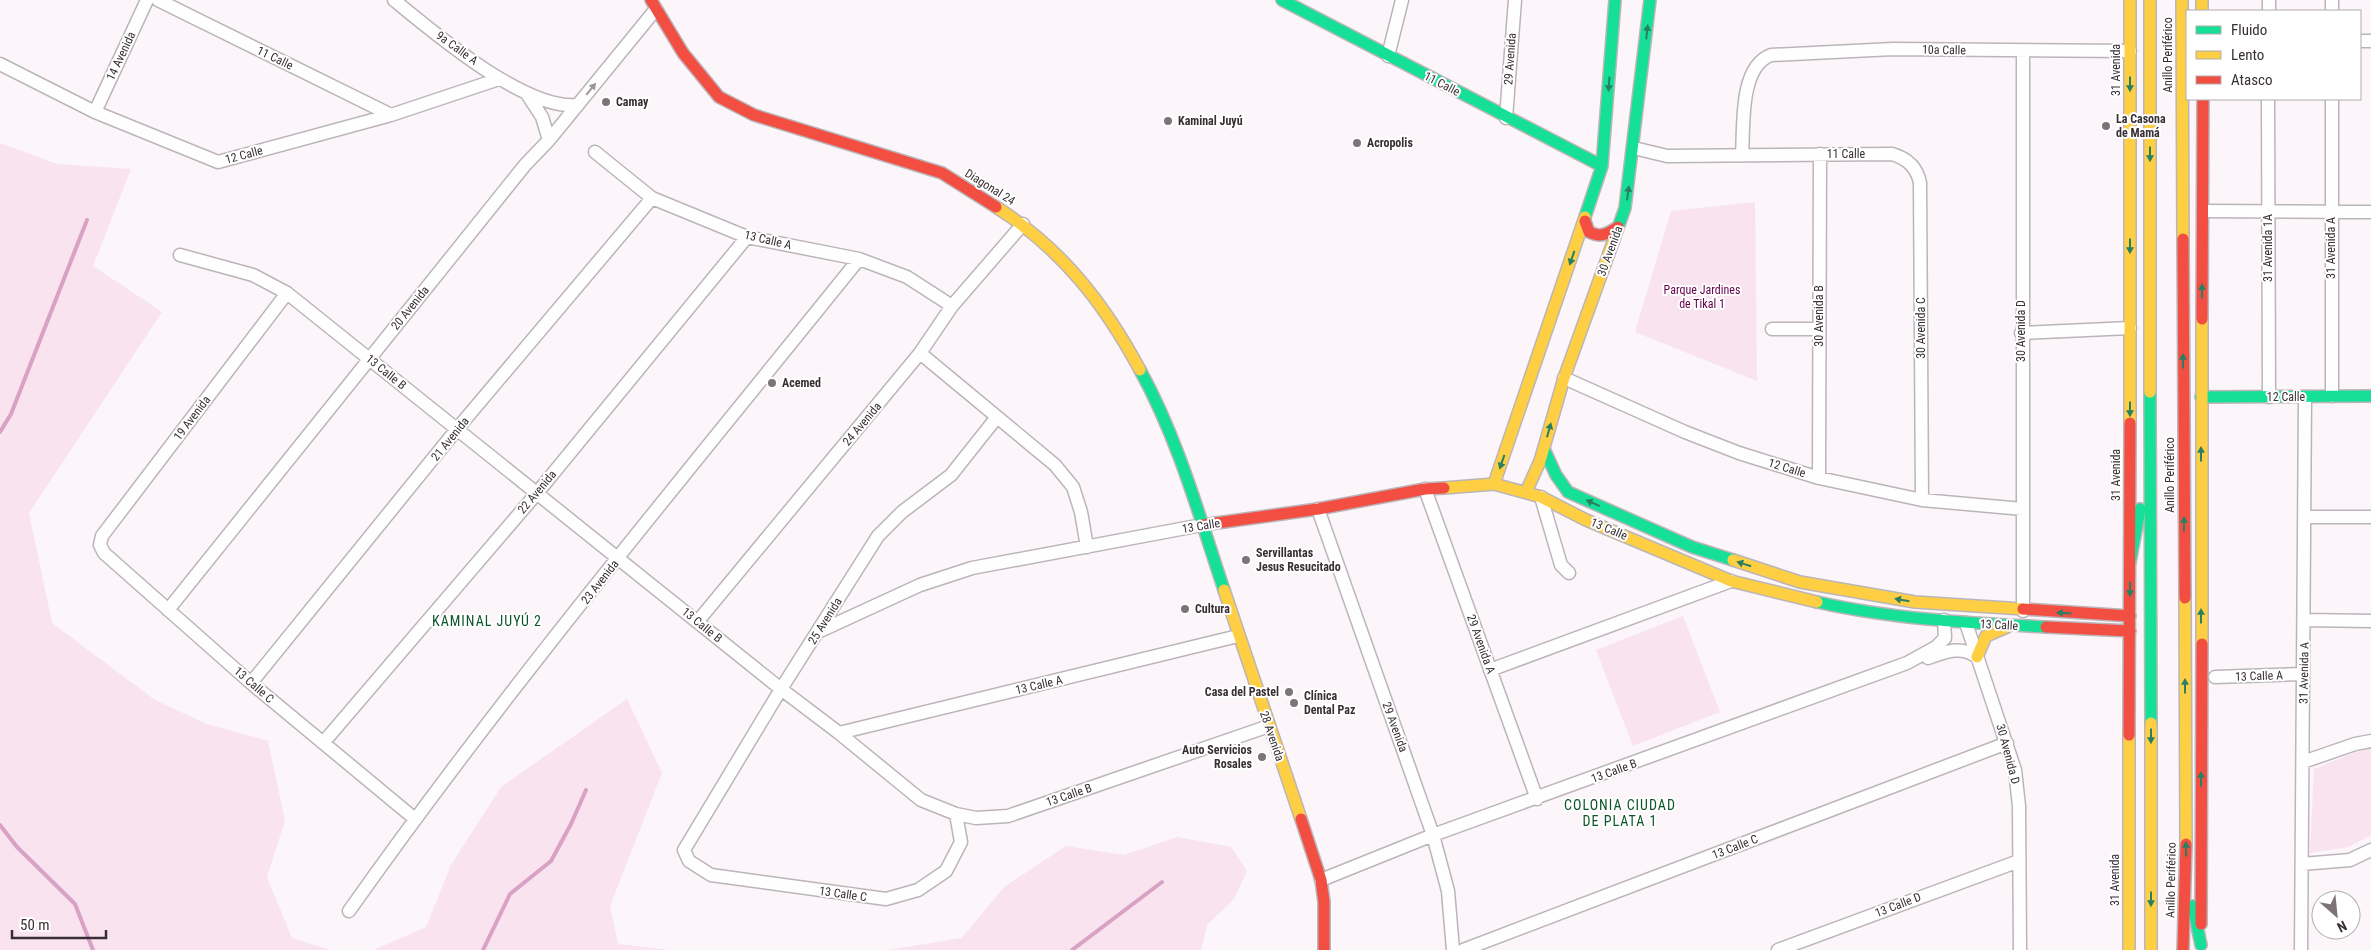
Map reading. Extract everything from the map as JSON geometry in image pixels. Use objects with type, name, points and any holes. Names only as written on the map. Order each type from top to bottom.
[{"type":"main road","name":"11 Calle","points":[[1282,0],[1296,4],[1388,56],[1602,166]]},
{"type":"main road","points":[[1494,484],[1585,221],[1602,166],[1615,0]]},
{"type":"main road","name":"30 Avenida","points":[[1526,492],[1542,455],[1564,378],[1625,208],[1634,148],[1650,0]]},
{"type":"main road","name":"31 Avenida","points":[[2129,950],[2130,0]]},
{"type":"main road","name":"Anillo Periférico","points":[[2150,0],[2151,950]]},
{"type":"main road","name":"Anillo Periférico","points":[[2182,0],[2186,872],[2183,950]]},
{"type":"main road","name":"Diagonal 24","points":[[654,4],[683,53],[720,97],[754,115],[942,173],[1023,224],[1073,270],[1118,329],[1160,406],[1202,525]]},
{"type":"main road","points":[[2202,948],[2201,397],[2203,100]]},
{"type":"main road","points":[[1585,221],[1590,232],[1596,236],[1607,234],[1618,227]]},
{"type":"main road","name":"12 Calle","points":[[2201,397],[2371,396]]},
{"type":"main road","points":[[2130,562],[2150,451]]},
{"type":"main road","points":[[1542,455],[1543,474],[1550,486],[1572,512]]},
{"type":"main road","name":"13 Calle","points":[[1542,455],[1568,492],[1692,547],[1800,582],[1915,602],[2023,611],[2130,616]]},
{"type":"main road","name":"13 Calle","points":[[1202,525],[1318,509],[1425,489],[1494,484],[1541,497],[1731,581],[1857,611],[1966,623],[2130,631]]},
{"type":"main road","name":"28 Avenida","points":[[1202,525],[1321,880],[1324,902],[1324,950]]},
{"type":"main road","points":[[1977,657],[1981,642],[1988,633],[2011,625]]},
{"type":"main road","points":[[2186,872],[2202,948]]},
{"type":"street","name":"14 Avenida","points":[[95,112],[147,0]]},
{"type":"street","name":"11 Calle","points":[[158,0],[391,115]]},
{"type":"street","name":"9a Calle A","points":[[394,0],[436,34],[499,79],[556,104],[566,106],[578,105]]},
{"type":"street","points":[[1388,56],[1402,0]]},
{"type":"street","name":"29 Avenida","points":[[1506,118],[1515,0]]},
{"type":"street","name":"20 Avenida","points":[[168,610],[525,165],[578,105],[654,4]]},
{"type":"street","name":"10a Calle","points":[[1742,155],[1748,79],[1760,61],[1771,55],[1893,49],[2130,51]]},
{"type":"street","name":"30 Avenida D","points":[[2023,51],[2021,333],[2023,611]]},
{"type":"street","name":"12 Calle","points":[[0,64],[95,112],[218,162],[391,115],[499,79]]},
{"type":"street","points":[[524,90],[537,106],[549,140]]},
{"type":"street","name":"31 Avenida 1A","points":[[2268,100],[2269,397]]},
{"type":"street","name":"31 Avenida A","points":[[2332,100],[2332,396]]},
{"type":"street","name":"11 Calle","points":[[1634,148],[1667,156],[1892,154],[1906,160]]},
{"type":"street","name":"13 Calle A","points":[[595,152],[652,198],[747,237],[859,260],[907,277],[952,306]]},
{"type":"street","name":"30 Avenida B","points":[[1819,478],[1820,154]]},
{"type":"street","name":"30 Avenida C","points":[[1906,160],[1917,172],[1920,182],[1922,500]]},
{"type":"street","name":"21 Avenida","points":[[251,683],[457,429],[652,198]]},
{"type":"street","points":[[2203,211],[2371,212]]},
{"type":"street","name":"24 Avenida","points":[[698,622],[920,353],[952,306],[1023,224]]},
{"type":"street","name":"22 Avenida","points":[[323,744],[537,493],[747,237]]},
{"type":"street","name":"13 Calle B","points":[[180,255],[253,275],[287,293],[781,689],[839,732],[921,800],[956,814],[976,818],[1008,816],[1269,726]]},
{"type":"street","name":"23 Avenida","points":[[349,911],[415,819],[619,558],[859,260]]},
{"type":"street","name":"19 Avenida","points":[[100,545],[102,536],[287,293]]},
{"type":"street","points":[[2021,333],[2130,328]]},
{"type":"street","points":[[1772,329],[1819,329]]},
{"type":"street","points":[[920,353],[1055,465],[1073,487],[1081,512],[1087,547]]},
{"type":"street","name":"12 Calle","points":[[1564,378],[1685,432],[1739,453],[1819,478],[1922,500],[2023,509]]},
{"type":"street","name":"31 Avenida A","points":[[2301,950],[2306,517],[2305,397]]},
{"type":"street","name":"25 Avenida","points":[[684,850],[781,689],[820,631],[878,536],[902,512],[951,475],[997,417]]},
{"type":"street","name":"29 Avenida A","points":[[1425,489],[1537,799]]},
{"type":"street","points":[[1541,497],[1561,565],[1569,573]]},
{"type":"street","name":"29 Avenida","points":[[1318,509],[1434,835],[1448,892],[1453,950]]},
{"type":"street","points":[[2306,517],[2371,517]]},
{"type":"street","name":"13 Calle","points":[[820,631],[920,584],[972,568],[1202,525]]},
{"type":"street","name":"13 Calle C","points":[[100,545],[104,553],[251,683],[415,819]]},
{"type":"street","points":[[1490,670],[1731,581]]},
{"type":"street","name":"13 Calle B","points":[[1907,663],[1936,647],[1945,638],[1944,620]]},
{"type":"street","points":[[2305,620],[2371,621]]},
{"type":"street","name":"30 Avenida D","points":[[1966,623],[2015,770],[2019,806],[2020,950]]},
{"type":"street","name":"13 Calle A","points":[[839,732],[1238,636]]},
{"type":"street","name":"13 Calle B","points":[[1321,880],[1434,835],[1907,663],[1959,650],[1969,651],[1977,657]]},
{"type":"street","name":"13 Calle A","points":[[2215,678],[2303,674]]},
{"type":"street","points":[[2303,762],[2355,744],[2371,741]]},
{"type":"street","name":"13 Calle C","points":[[1463,950],[2007,744]]},
{"type":"street","name":"13 Calle C","points":[[684,850],[689,861],[710,875],[886,900],[918,890],[946,871],[961,842],[956,814]]},
{"type":"street","points":[[2302,864],[2350,860],[2371,850]]},
{"type":"street","name":"13 Calle D","points":[[1778,950],[2019,861]]},
{"type":"green space","points":[[0,143],[57,164],[131,169],[93,266],[162,312],[29,513],[52,623],[155,700],[207,724],[268,741],[285,821],[267,877],[292,938],[330,950],[0,950]]},
{"type":"green space","name":"Parque Jardines de Tikal 1","points":[[1755,202],[1757,381],[1635,332],[1671,211]]},
{"type":"green space","points":[[1683,616],[1720,712],[1633,746],[1596,650]]},
{"type":"green space","points":[[627,699],[662,773],[610,906],[618,944],[670,950],[374,950],[426,927],[451,865],[501,787]]},
{"type":"green space","points":[[2371,749],[2371,835],[2348,847],[2310,853],[2314,769],[2358,751]]},
{"type":"green space","points":[[1177,837],[1231,847],[1247,871],[1234,899],[1207,925],[1201,950],[888,950],[962,938],[1004,887],[1066,846],[1124,855]]},
{"type":"waterway","points":[[0,432],[11,414],[87,220]]},
{"type":"waterway","points":[[483,950],[510,894],[551,861],[571,824],[586,790]]},
{"type":"waterway","points":[[0,825],[17,847],[75,904],[93,950]]},
{"type":"waterway","points":[[1072,950],[1162,882]]},
{"type":"traffic: fast","points":[[1282,0],[1602,166]]},
{"type":"traffic: fast","points":[[1585,217],[1602,166],[1615,0]]},
{"type":"traffic: fast","points":[[1613,242],[1625,208],[1650,0]]},
{"type":"traffic: fast","points":[[1140,370],[1177,450],[1224,590]]},
{"type":"traffic: fast","points":[[2150,392],[2151,723]]},
{"type":"traffic: fast","points":[[2201,397],[2371,396]]},
{"type":"traffic: fast","points":[[1544,449],[1556,475],[1568,492],[1692,547],[1733,560]]},
{"type":"traffic: fast","points":[[2130,562],[2140,509]]},
{"type":"traffic: fast","points":[[1817,602],[1874,613],[1959,622],[2046,627]]},
{"type":"traffic: fast","points":[[2193,906],[2201,945]]},
{"type":"traffic: slow","points":[[2130,0],[2130,423]]},
{"type":"traffic: slow","points":[[2150,0],[2150,392]]},
{"type":"traffic: slow","points":[[2182,0],[2183,239]]},
{"type":"traffic: slow","points":[[2202,0],[2202,10]]},
{"type":"traffic: slow","points":[[996,207],[1041,240],[1079,279],[1111,322],[1140,370]]},
{"type":"traffic: slow","points":[[1494,484],[1585,217]]},
{"type":"traffic: slow","points":[[1526,492],[1540,461],[1564,378],[1613,242]]},
{"type":"traffic: slow","points":[[2202,319],[2202,644]]},
{"type":"traffic: slow","points":[[1444,488],[1494,484],[1541,497],[1586,520],[1731,581],[1817,602]]},
{"type":"traffic: slow","points":[[1733,560],[1800,582],[1915,602],[2023,609]]},
{"type":"traffic: slow","points":[[1224,590],[1301,819]]},
{"type":"traffic: slow","points":[[2185,598],[2186,844]]},
{"type":"traffic: slow","points":[[1977,657],[1986,636],[2007,627]]},
{"type":"traffic: slow","points":[[2151,723],[2151,950]]},
{"type":"traffic: slow","points":[[2129,735],[2129,950]]},
{"type":"traffic: jam","points":[[651,0],[683,53],[719,97],[754,115],[942,173],[996,207]]},
{"type":"traffic: jam","points":[[2202,319],[2203,100]]},
{"type":"traffic: jam","points":[[1585,221],[1589,232],[1597,235],[1607,233],[1618,227]]},
{"type":"traffic: jam","points":[[2183,239],[2185,598]]},
{"type":"traffic: jam","points":[[2129,735],[2130,423]]},
{"type":"traffic: jam","points":[[1202,525],[1318,509],[1425,489],[1444,488]]},
{"type":"traffic: jam","points":[[2023,609],[2130,616]]},
{"type":"traffic: jam","points":[[2046,627],[2130,631]]},
{"type":"traffic: jam","points":[[2201,924],[2202,644]]},
{"type":"traffic: jam","points":[[1301,819],[1321,880],[1324,902],[1324,950]]},
{"type":"traffic: jam","points":[[2183,950],[2186,844]]},
{"type":"place","name":"Camay","points":[[606,102]]},
{"type":"place","name":"Kaminal Juyú","points":[[1168,121]]},
{"type":"place","name":"La Casona de Mamá","points":[[2106,126]]},
{"type":"place","name":"Acropolis","points":[[1357,143]]},
{"type":"place","name":"Acemed","points":[[772,383]]},
{"type":"place","name":"Servillantas Jesus Resucitado","points":[[1246,560]]},
{"type":"place","name":"Cultura","points":[[1185,609]]},
{"type":"place","name":"Casa del Pastel","points":[[1289,692]]},
{"type":"place","name":"Clínica Dental Paz","points":[[1294,703]]},
{"type":"place","name":"Auto Servicios Rosales","points":[[1262,757]]},
{"type":"district","name":"KAMINAL JUYÚ 2","points":[[487,621]]},
{"type":"district","name":"COLONIA CIUDAD DE PLATA 1","points":[[1620,814]]}]
